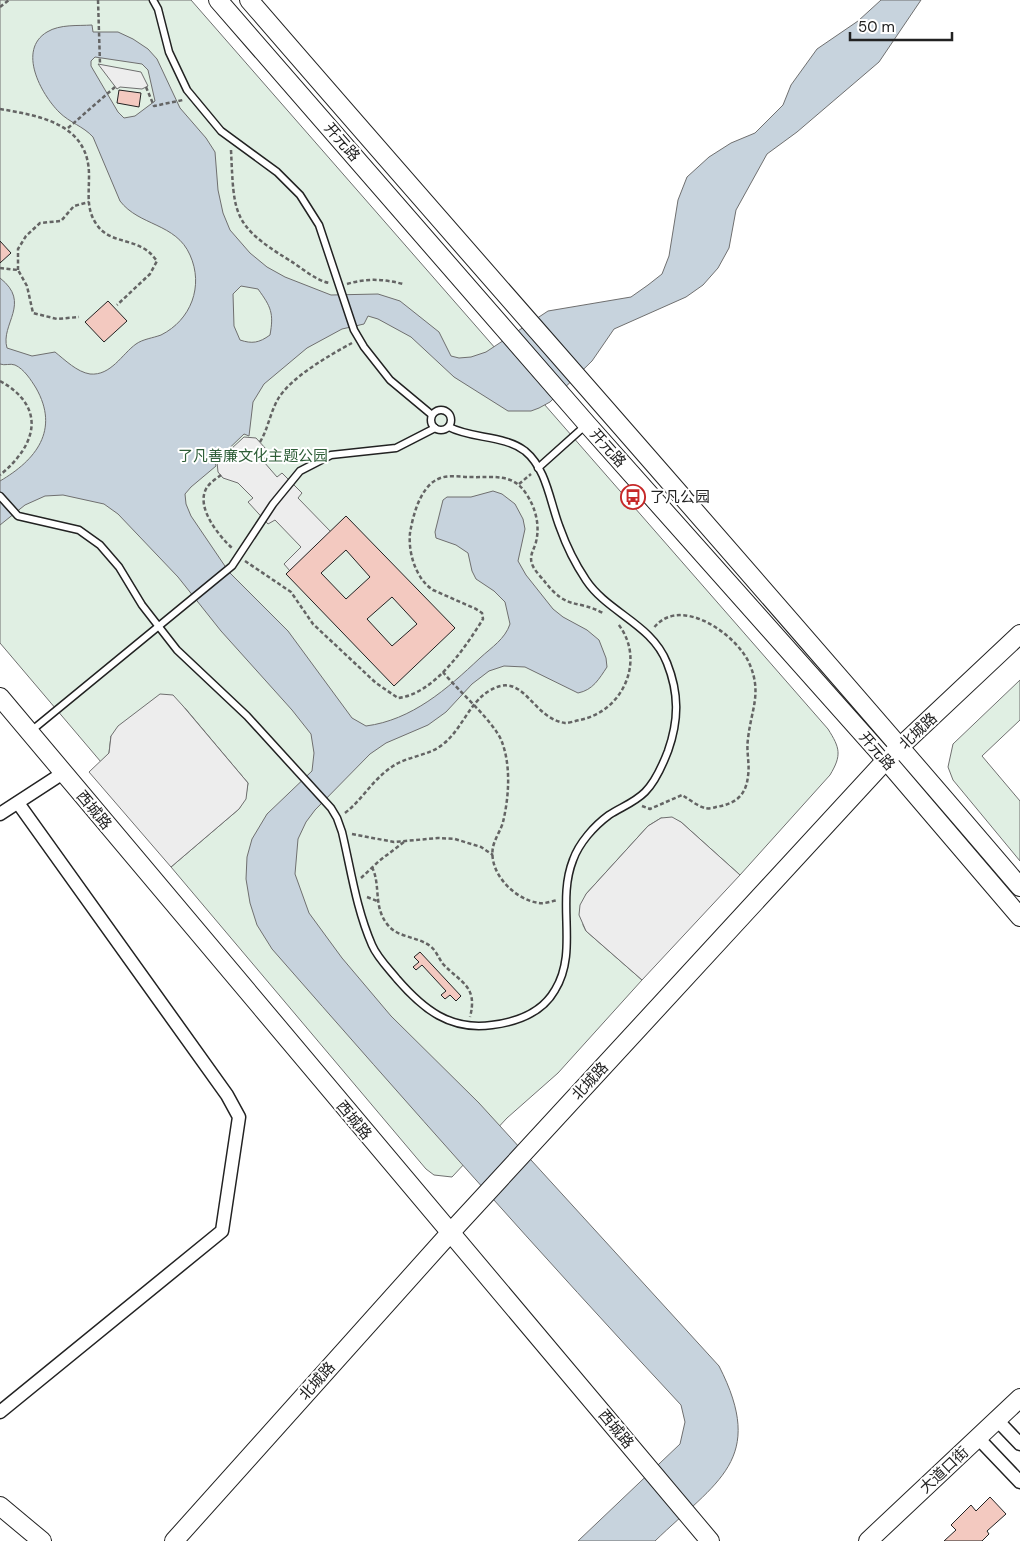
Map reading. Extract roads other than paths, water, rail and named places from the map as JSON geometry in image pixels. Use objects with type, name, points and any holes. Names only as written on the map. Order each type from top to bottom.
[{"type":"street","name":"开元路","points":[[218,0],[587,424],[886,760],[1020,917]]},
{"type":"street","name":"开元路","points":[[249,0],[518,312],[901,747],[1020,887]]},
{"type":"street","name":"北城路","points":[[174,1541],[450,1233],[886,760],[1020,634]]},
{"type":"street","name":"西城路","points":[[0,697],[710,1541]]},
{"type":"street","points":[[0,814],[63,773]]},
{"type":"street","points":[[0,1412],[222,1231],[239,1117],[227,1095],[18,803]]},
{"type":"street","name":"大道口街","points":[[868,1541],[1020,1398]]},
{"type":"street","points":[[997,1420],[1020,1444]]},
{"type":"street","points":[[978,1438],[1020,1482]]},
{"type":"street","points":[[0,1506],[42,1541]]},
{"type":"lane","points":[[153,0],[158,9],[169,52],[187,90],[209,118],[231,138],[277,172],[300,195],[319,225],[354,330],[382,372],[412,401],[432,415]]},
{"type":"lane","points":[[440,409],[446,411],[452,418],[449,427],[441,431],[435,428],[431,422],[432,415],[440,409]]},
{"type":"lane","points":[[538,468],[587,424]]},
{"type":"lane","points":[[0,496],[18,516],[71,528],[89,536],[119,567],[158,627],[183,656],[242,712],[337,818],[342,832],[361,918],[373,948],[385,965],[422,1006],[436,1015],[467,1026],[486,1026],[518,1020],[544,1003],[555,990],[566,960],[565,899],[568,878],[577,850],[603,820],[634,802],[652,784],[666,755],[676,721],[677,699],[674,682],[666,660],[649,634],[617,610],[587,582],[561,532],[547,487],[538,468],[529,456],[514,445],[462,433],[449,427]]},
{"type":"lane","points":[[29,732],[232,566],[287,486],[300,471],[315,461],[346,452],[396,448],[435,428]]},
{"type":"place","name":"了凡公园","points":[[633,497]]},
{"type":"park label","name":"了凡善廉文化主题公园","points":[[253,456]]}]
